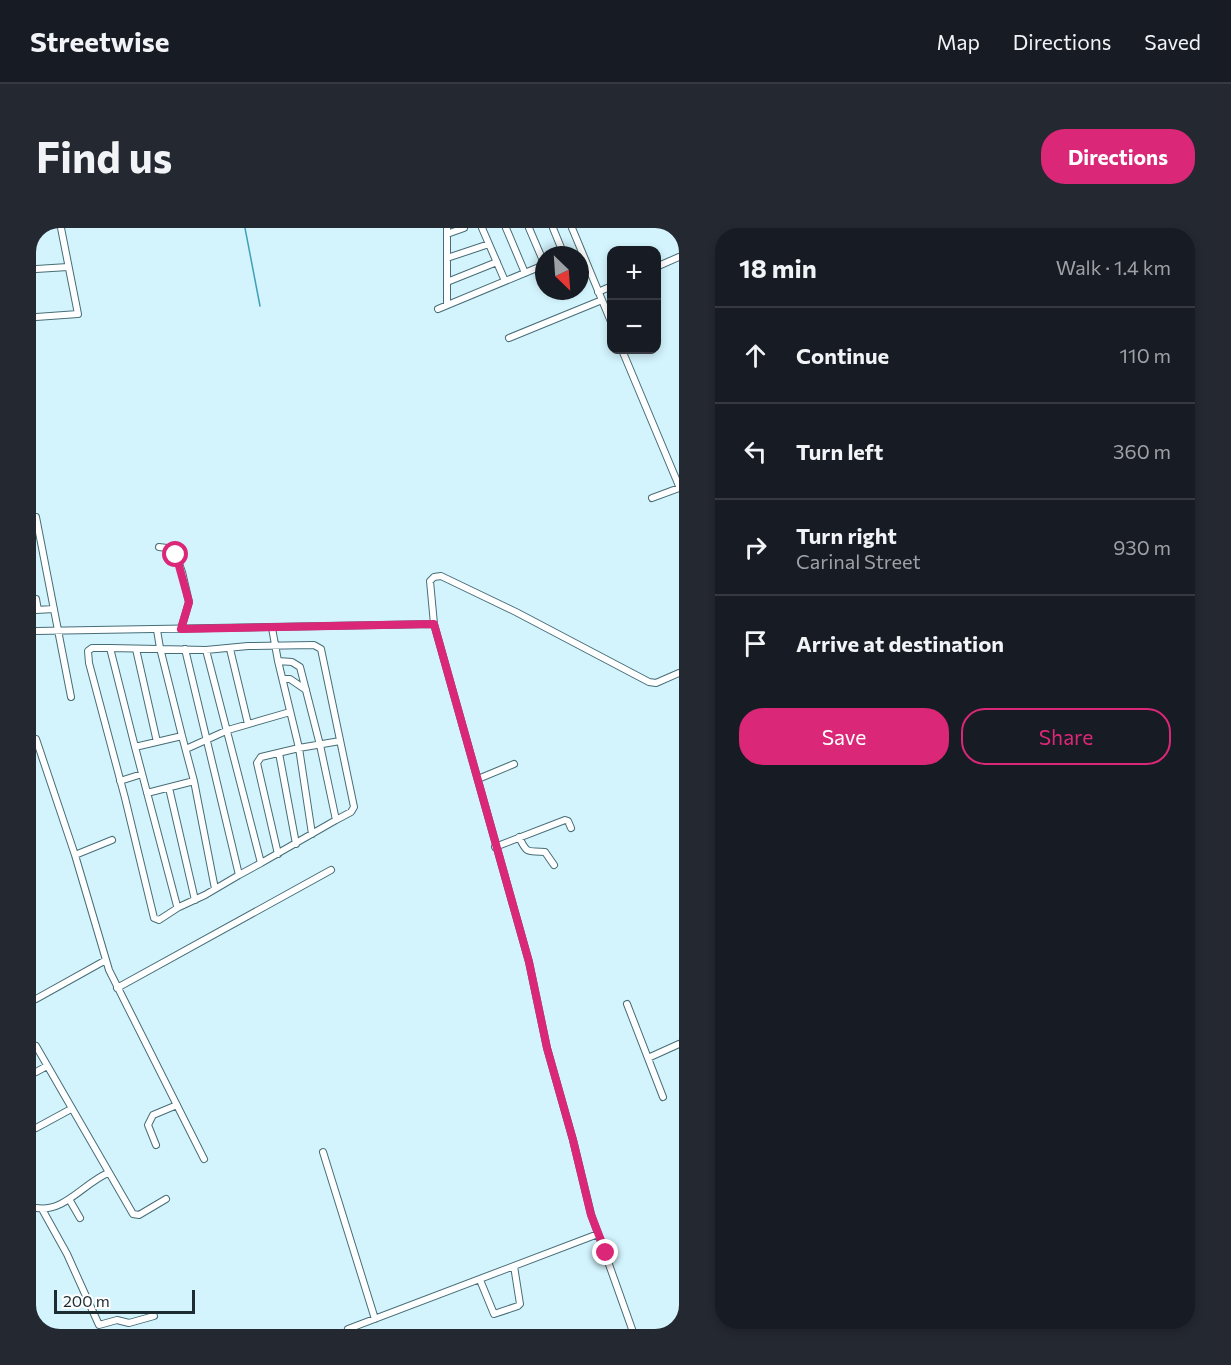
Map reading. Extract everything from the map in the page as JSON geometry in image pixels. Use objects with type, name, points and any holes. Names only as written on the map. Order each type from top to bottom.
[{"type":"street","points":[[36,317],[78,314],[61,228]]},
{"type":"street","points":[[447,305],[447,231],[465,228]]},
{"type":"street","points":[[482,228],[505,281]]},
{"type":"street","points":[[506,228],[525,273]]},
{"type":"street","points":[[529,228],[536,246]]},
{"type":"street","points":[[553,228],[563,246]]},
{"type":"street","points":[[572,228],[607,312]]},
{"type":"street","points":[[447,258],[489,244]]},
{"type":"street","points":[[661,265],[679,257]]},
{"type":"street","points":[[447,282],[496,262]]},
{"type":"street","points":[[36,269],[68,267]]},
{"type":"street","points":[[438,309],[535,268]]},
{"type":"street","points":[[598,292],[607,288]]},
{"type":"street","points":[[509,338],[602,300]]},
{"type":"street","points":[[624,354],[679,487],[652,498]]},
{"type":"street","points":[[36,517],[71,697]]},
{"type":"street","points":[[159,547],[167,548],[176,555],[182,572],[189,602],[181,629]]},
{"type":"street","points":[[632,1329],[591,1215],[547,1048],[529,962],[434,624],[429,591],[430,581],[434,577],[441,576],[516,612],[648,682],[656,683],[679,673]]},
{"type":"street","points":[[36,599],[37,610],[54,609]]},
{"type":"street","points":[[36,631],[434,624]]},
{"type":"street","points":[[272,628],[299,748],[312,834]]},
{"type":"street","points":[[158,630],[160,648],[194,781],[215,889]]},
{"type":"street","points":[[314,645],[322,651],[354,807],[351,812],[296,844],[159,920],[154,918],[89,663],[88,651],[92,648],[230,649],[314,645]]},
{"type":"street","points":[[110,648],[175,904],[179,907]]},
{"type":"street","points":[[136,649],[158,742]]},
{"type":"street","points":[[230,649],[248,724]]},
{"type":"street","points":[[185,650],[239,875]]},
{"type":"street","points":[[206,650],[261,863]]},
{"type":"street","points":[[278,661],[297,664],[320,745],[336,820]]},
{"type":"street","points":[[283,680],[290,679],[306,690]]},
{"type":"street","points":[[186,749],[228,730],[290,712]]},
{"type":"street","points":[[135,747],[182,736]]},
{"type":"street","points":[[36,739],[75,855],[105,960],[204,1160]]},
{"type":"street","points":[[278,854],[257,763],[261,757],[340,741]]},
{"type":"street","points":[[279,753],[296,844]]},
{"type":"street","points":[[478,779],[514,764]]},
{"type":"street","points":[[120,782],[142,774]]},
{"type":"street","points":[[147,793],[194,781]]},
{"type":"street","points":[[169,788],[195,900]]},
{"type":"street","points":[[495,847],[564,820],[568,821],[571,828]]},
{"type":"street","points":[[519,837],[528,852],[545,852],[554,865]]},
{"type":"street","points":[[75,855],[112,840]]},
{"type":"street","points":[[117,988],[331,870]]},
{"type":"street","points":[[36,999],[105,960]]},
{"type":"street","points":[[627,1004],[663,1097]]},
{"type":"street","points":[[648,1058],[679,1044]]},
{"type":"street","points":[[36,1047],[135,1216],[166,1199]]},
{"type":"street","points":[[36,1072],[47,1066]]},
{"type":"street","points":[[156,1145],[148,1125],[153,1115],[177,1105]]},
{"type":"street","points":[[36,1128],[71,1109]]},
{"type":"street","points":[[323,1152],[375,1319]]},
{"type":"street","points":[[108,1173],[92,1181],[77,1195],[39,1208],[67,1254],[99,1325],[117,1320],[129,1323],[154,1316]]},
{"type":"street","points":[[69,1199],[80,1218]]},
{"type":"street","points":[[348,1329],[598,1234]]},
{"type":"street","points":[[480,1280],[494,1314],[518,1306],[520,1304],[514,1266]]},
{"type":"waterway","points":[[245,228],[260,306]]},
{"type":"route","points":[[176,555],[189,602],[181,629],[434,624],[529,962],[543,1022],[544,1036],[591,1215],[606,1253]]}]
